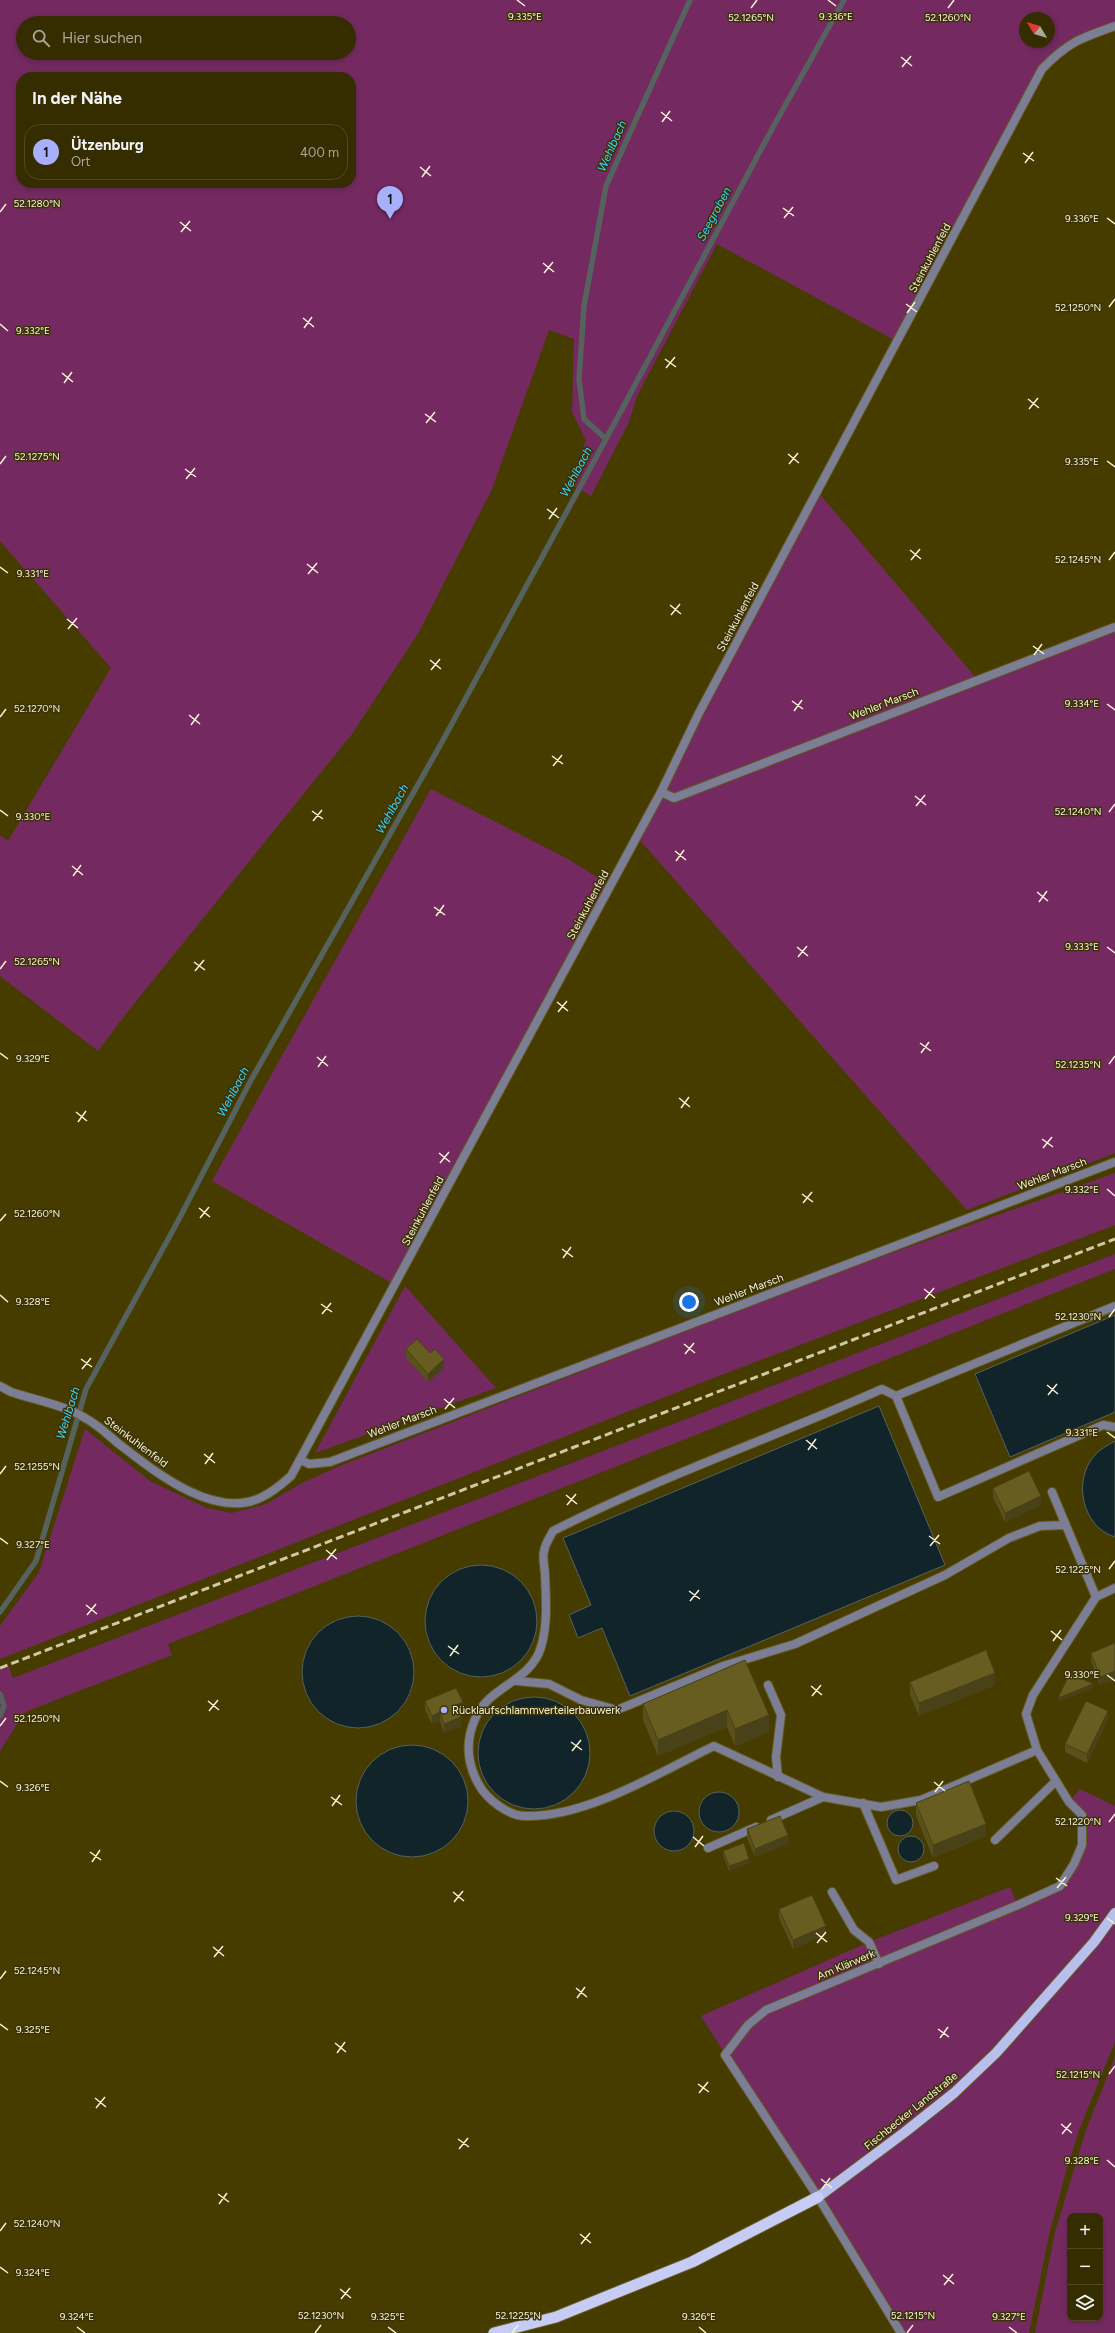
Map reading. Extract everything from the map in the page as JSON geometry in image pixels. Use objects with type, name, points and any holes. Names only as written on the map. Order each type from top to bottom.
[{"type":"highway","points":[[494,2333],[556,2317],[692,2262],[818,2196]]},
{"type":"main road","name":"Fischbecker Landstraße","points":[[818,2196],[918,2122],[954,2093],[996,2054],[1094,1942],[1115,1913]]},
{"type":"street","name":"Steinkuhlenfeld","points":[[0,1386],[11,1392],[86,1418],[154,1472],[179,1486],[222,1502],[240,1503],[261,1498],[279,1487],[291,1476],[661,792],[706,699],[1042,69],[1058,52],[1074,41],[1115,26]]},
{"type":"street","name":"Wehler Marsch","points":[[661,792],[674,798],[1115,627]]},
{"type":"street","name":"Wehler Marsch","points":[[301,1460],[309,1464],[330,1462],[1115,1162]]},
{"type":"street","points":[[896,1396],[1115,1306]]},
{"type":"street","points":[[1037,1750],[921,1800],[881,1806],[823,1797],[714,1746],[612,1796],[556,1814],[523,1816],[501,1807],[483,1792],[471,1770],[467,1747],[475,1718],[489,1698],[517,1680],[530,1667],[541,1648],[546,1623],[544,1551],[553,1531],[736,1449],[817,1418],[882,1389],[896,1396],[938,1497],[1103,1425],[1115,1427]]},
{"type":"street","points":[[1052,1492],[1096,1597],[1115,1588]]},
{"type":"street","points":[[517,1680],[549,1684],[581,1700],[617,1710],[723,1666],[795,1644],[944,1575],[1009,1538],[1040,1526],[1066,1525]]},
{"type":"street","name":"Am Klärwerk","points":[[818,2196],[724,2055],[748,2025],[766,2010],[879,1964],[1060,1886],[1074,1864],[1082,1844],[1082,1815],[1070,1802],[1037,1750],[1026,1714],[1033,1695],[1096,1597]]},
{"type":"street","points":[[768,1685],[781,1716],[776,1757],[778,1777]]},
{"type":"street","points":[[995,1840],[1056,1781]]},
{"type":"street","points":[[708,1848],[823,1797]]},
{"type":"street","points":[[863,1804],[896,1880],[934,1866]]},
{"type":"street","points":[[832,1892],[854,1930],[869,1942],[879,1964]]},
{"type":"street","points":[[818,2196],[901,2333]]},
{"type":"shaded area","points":[[0,0],[1115,0],[1115,26],[1074,41],[1042,69],[898,342],[717,244],[637,396],[629,422],[591,496],[571,484],[586,441],[572,412],[574,339],[549,330],[492,489],[419,632],[352,734],[125,1015],[98,1051],[0,976],[0,835],[8,841],[111,668],[0,541]]},
{"type":"shaded area","points":[[817,491],[977,679],[1115,627],[1115,1153],[967,1210],[637,837]]},
{"type":"shaded area","points":[[431,789],[568,859],[611,886],[395,1285],[212,1181]]},
{"type":"shaded area","points":[[1115,1173],[1115,1225],[698,1384],[0,1659],[0,1626],[39,1572],[85,1429],[150,1481],[207,1508],[232,1513],[266,1504],[302,1483],[337,1467],[819,1279]]},
{"type":"shaded area","points":[[1115,1254],[1115,1269],[168,1644],[172,1655],[25,1712],[0,1751],[0,1668],[8,1665],[13,1678]]},
{"type":"shaded area","points":[[405,1286],[496,1388],[315,1453]]},
{"type":"shaded area","points":[[1080,1789],[1115,1806],[1115,2042],[1079,2130],[1065,2175],[1049,2235],[1029,2333],[901,2333],[701,2016],[869,1942],[1010,1887],[1018,1905],[1060,1886],[1082,1844],[1082,1815],[1069,1802]]},
{"type":"shaded area","points":[[1115,2057],[1115,2333],[1035,2333],[1055,2232],[1086,2130]]},
{"type":"water","points":[[1115,1315],[1115,1412],[1010,1457],[975,1374]]},
{"type":"water","points":[[879,1406],[945,1565],[630,1696],[602,1628],[578,1638],[569,1615],[591,1605],[563,1538]]},
{"type":"water","points":[[1115,1441],[1115,1537],[1104,1532],[1088,1513],[1084,1502],[1083,1489],[1084,1477],[1088,1465],[1097,1453]]},
{"type":"water","points":[[481,1565],[503,1569],[521,1581],[533,1599],[537,1621],[533,1643],[521,1661],[503,1673],[481,1677],[459,1673],[441,1661],[429,1643],[425,1621],[429,1599],[441,1581],[459,1569]]},
{"type":"water","points":[[358,1616],[380,1620],[398,1632],[410,1650],[414,1672],[410,1694],[398,1712],[380,1724],[358,1728],[336,1724],[318,1712],[306,1694],[302,1672],[306,1650],[318,1632],[336,1620]]},
{"type":"water","points":[[534,1697],[556,1701],[574,1713],[586,1731],[590,1753],[586,1775],[574,1793],[556,1805],[534,1809],[512,1805],[494,1793],[482,1775],[478,1753],[482,1731],[494,1713],[512,1701]]},
{"type":"water","points":[[412,1745],[434,1749],[452,1761],[464,1779],[468,1801],[464,1823],[452,1841],[434,1853],[412,1857],[390,1853],[372,1841],[360,1823],[356,1801],[360,1779],[372,1761],[390,1749]]},
{"type":"water","points":[[723,1792],[730,1795],[736,1801],[739,1812],[738,1820],[730,1829],[723,1832],[715,1832],[708,1829],[700,1820],[699,1808],[702,1801],[711,1793]]},
{"type":"water","points":[[900,1810],[909,1814],[913,1823],[909,1832],[900,1836],[891,1832],[887,1823],[891,1814]]},
{"type":"water","points":[[678,1811],[685,1814],[691,1820],[694,1831],[693,1839],[685,1848],[678,1851],[670,1851],[663,1848],[655,1839],[654,1827],[657,1820],[666,1812]]},
{"type":"water","points":[[911,1836],[920,1840],[924,1849],[920,1858],[911,1862],[902,1858],[898,1849],[902,1840]]},
{"type":"building","points":[[417,1339],[430,1353],[435,1349],[444,1359],[428,1374],[406,1349]]},
{"type":"building","points":[[1029,1471],[1041,1496],[1005,1513],[993,1488]]},
{"type":"building","points":[[1115,1643],[1115,1671],[1100,1677],[1091,1653]]},
{"type":"building","points":[[986,1650],[995,1673],[919,1703],[910,1682]]},
{"type":"building","points":[[745,1660],[769,1715],[735,1729],[727,1710],[658,1740],[643,1704]]},
{"type":"building","points":[[1070,1673],[1093,1684],[1058,1698]]},
{"type":"building","name":"Rücklaufschlammverteilerbauwerk","points":[[456,1688],[463,1702],[456,1705],[461,1717],[444,1724],[440,1712],[432,1716],[425,1701]]},
{"type":"building","points":[[1086,1701],[1108,1711],[1087,1754],[1065,1744]]},
{"type":"building","points":[[969,1781],[986,1824],[933,1845],[916,1803]]},
{"type":"building","points":[[780,1816],[788,1835],[755,1849],[747,1829]]},
{"type":"building","points":[[744,1843],[749,1859],[729,1866],[723,1851]]},
{"type":"building","points":[[812,1895],[826,1926],[793,1940],[779,1909]]},
{"type":"waterway","name":"Wehlbach","points":[[0,1612],[36,1561],[86,1389],[178,1221],[250,1082],[442,742],[606,439],[584,419],[579,379],[584,306],[606,186],[690,0]]},
{"type":"waterway","name":"Seegraben","points":[[606,439],[772,129],[844,0]]},
{"type":"waterway","name":"Wehlbach","points":[[0,1694],[4,1706],[0,1716]]},
{"type":"railway","points":[[0,1668],[1115,1239]]},
{"type":"place","name":"Ützenburg","points":[[390,219]]},
{"type":"place","name":"Rücklaufschlammverteilerbauwerk","points":[[444,1710]]}]
